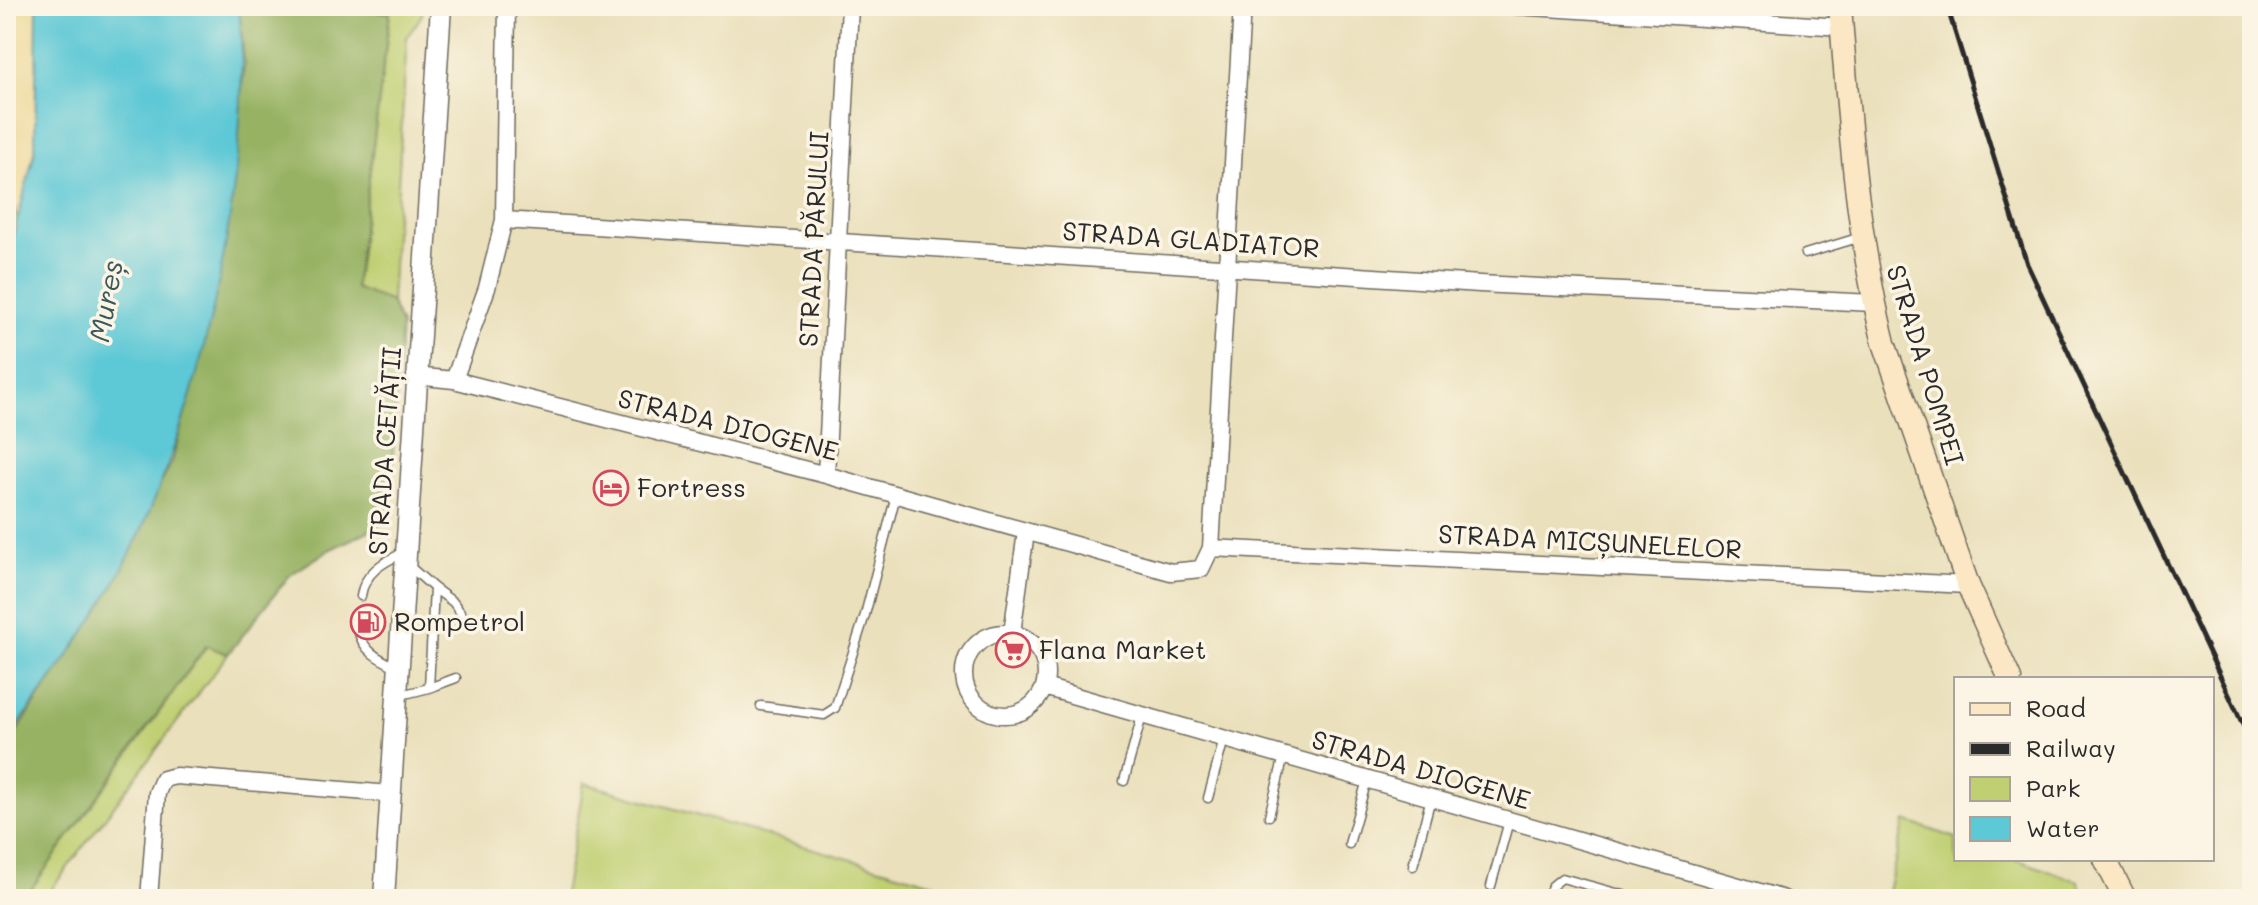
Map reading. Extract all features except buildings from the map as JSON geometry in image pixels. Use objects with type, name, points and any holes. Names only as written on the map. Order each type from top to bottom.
[{"type":"main road","name":"STRADA POMPEI","points":[[1841,17],[1861,237],[1884,343],[1968,585],[2009,677]]},
{"type":"main road","points":[[2106,861],[2125,899]]},
{"type":"street","name":"STRADA CETĂȚII","points":[[384,899],[441,6]]},
{"type":"street","points":[[454,380],[487,288],[504,220],[507,6]]},
{"type":"street","name":"STRADA PĂRULUI","points":[[826,475],[850,6]]},
{"type":"street","points":[[1211,548],[1242,6]]},
{"type":"street","points":[[1516,6],[1841,17]]},
{"type":"street","name":"STRADA GLADIATOR","points":[[504,220],[1480,284],[1874,303]]},
{"type":"street","name":"STRADA DIOGENE","points":[[415,376],[454,380],[826,475],[1171,572],[1201,569],[1211,548]]},
{"type":"street","points":[[1012,633],[1026,532]]},
{"type":"street","name":"STRADA MICȘUNELELOR","points":[[1211,548],[1968,585]]},
{"type":"street","points":[[998,633],[1012,633],[1025,638],[1043,659],[1044,687],[1032,706],[1010,716],[986,712],[968,693],[963,668],[975,644],[998,633]]},
{"type":"street","name":"STRADA DIOGENE","points":[[1044,687],[1784,899]]},
{"type":"street","points":[[149,899],[157,793],[163,779],[176,776],[390,794]]},
{"type":"lane","points":[[1805,254],[1861,237]]},
{"type":"lane","points":[[761,706],[824,715],[835,708],[861,628],[896,495]]},
{"type":"lane","points":[[361,596],[363,584],[376,568],[404,557],[434,588],[453,602],[463,616]]},
{"type":"lane","points":[[429,688],[434,588]]},
{"type":"lane","points":[[358,629],[361,641],[370,652],[398,668]]},
{"type":"lane","points":[[396,696],[456,678]]},
{"type":"lane","points":[[1124,781],[1143,715]]},
{"type":"lane","points":[[1208,798],[1224,738]]},
{"type":"lane","points":[[1269,816],[1285,756]]},
{"type":"lane","points":[[1349,844],[1367,779]]},
{"type":"lane","points":[[1413,866],[1431,798]]},
{"type":"lane","points":[[1491,886],[1510,820]]},
{"type":"lane","points":[[1547,899],[1552,886],[1562,878],[1638,899]]},
{"type":"lane","points":[[1715,899],[1719,881]]},
{"type":"green space","points":[[239,6],[315,6],[390,13],[355,288],[391,302],[401,325],[390,505],[377,527],[329,550],[290,575],[228,654],[206,646],[24,899],[6,899],[6,748],[104,601],[172,461],[205,340],[231,205],[244,63]]},
{"type":"green space","points":[[315,6],[423,6],[422,15],[407,37],[391,302],[355,288],[390,13]]},
{"type":"green space","points":[[6,179],[19,223],[6,265]]},
{"type":"green space","points":[[207,646],[228,654],[44,899],[24,899]]},
{"type":"green space","points":[[584,783],[989,899],[563,899]]},
{"type":"green space","points":[[1905,821],[1954,837],[1954,861],[2021,861],[2078,881],[2085,899],[1886,899]]},
{"type":"sand","points":[[6,6],[37,6],[39,26],[35,150],[19,223],[6,179]]},
{"type":"water","name":"Mureș","points":[[37,6],[239,6],[242,76],[238,153],[228,233],[212,314],[191,394],[166,470],[136,541],[103,603],[6,743],[6,265],[35,150]]},
{"type":"railway","points":[[1947,6],[2027,264],[2252,744]]},
{"type":"place","name":"Fortress","points":[[611,488]]},
{"type":"place","name":"Rompetrol","points":[[368,622]]},
{"type":"place","name":"Flana Market","points":[[1013,650]]}]
